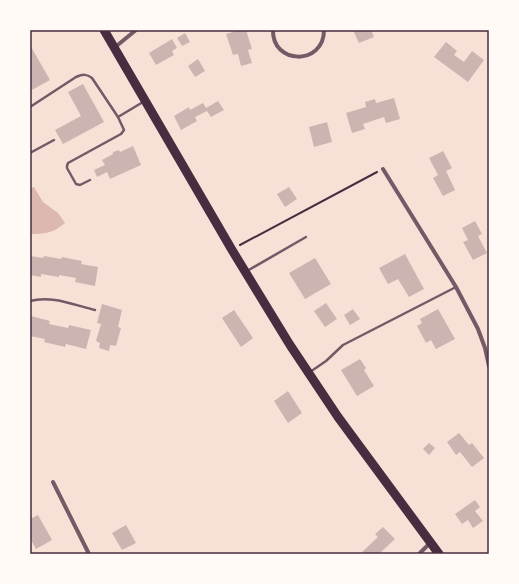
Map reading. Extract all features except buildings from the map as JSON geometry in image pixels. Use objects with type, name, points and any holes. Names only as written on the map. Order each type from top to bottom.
[{"type":"main road","points":[[104,30],[232,250],[290,345],[338,417],[439,554]]},
{"type":"street","points":[[114,48],[136,30]]},
{"type":"street","points":[[273,30],[274,40],[277,46],[287,54],[299,57],[312,54],[316,50],[323,40],[324,30]]},
{"type":"street","points":[[383,169],[456,287],[478,329],[485,348],[489,366]]},
{"type":"street","points":[[53,482],[89,554]]},
{"type":"street","points":[[419,554],[431,542]]},
{"type":"lane","points":[[30,107],[80,75],[84,74],[92,78],[118,117],[123,128],[123,132],[67,164],[67,168],[76,184],[80,185],[90,180]]},
{"type":"lane","points":[[118,117],[146,101]]},
{"type":"lane","points":[[30,153],[54,140]]},
{"type":"lane","points":[[245,272],[306,237]]},
{"type":"lane","points":[[308,373],[326,361],[343,345],[456,287]]},
{"type":"lane","points":[[30,301],[42,299],[60,301],[94,310]]},
{"type":"path","points":[[232,250],[383,169]]},
{"type":"shaded area","points":[[34,187],[43,202],[58,213],[65,223],[53,231],[30,234],[30,188]]}]
